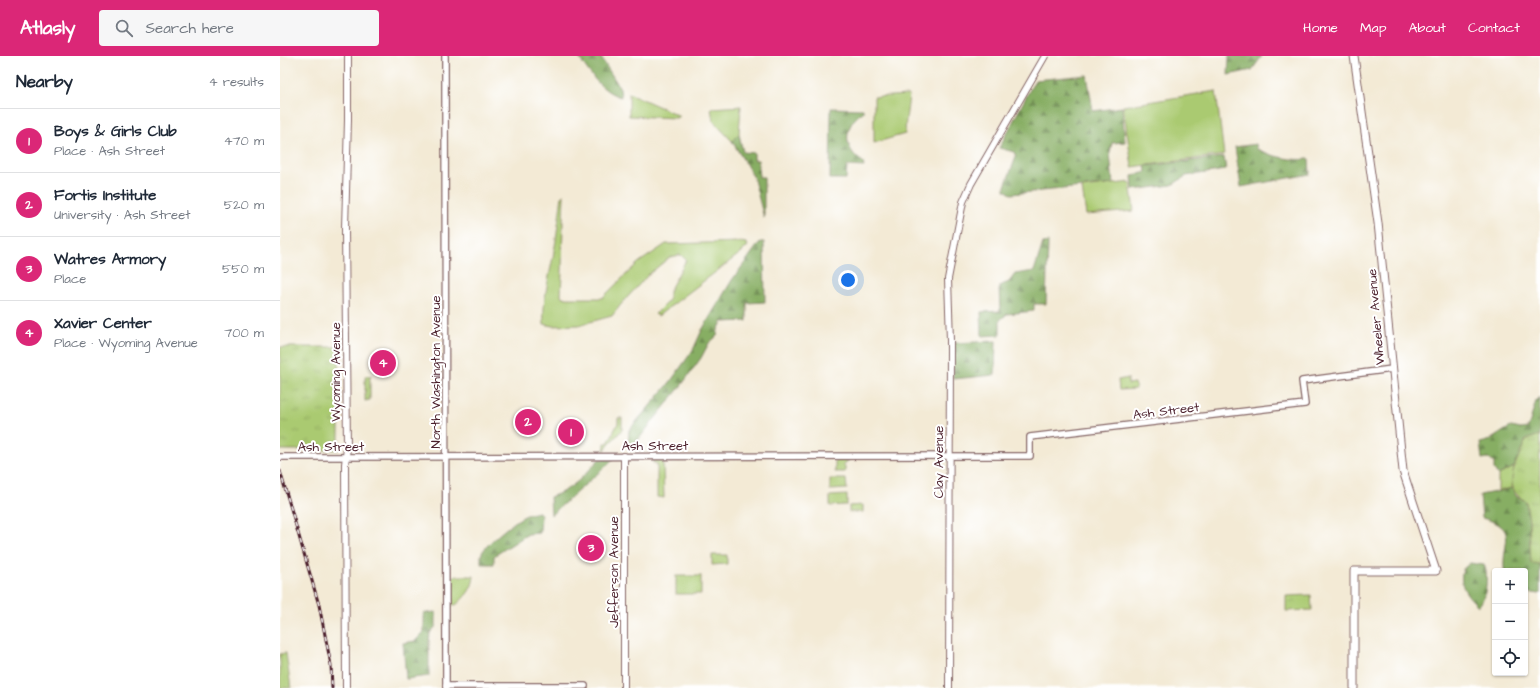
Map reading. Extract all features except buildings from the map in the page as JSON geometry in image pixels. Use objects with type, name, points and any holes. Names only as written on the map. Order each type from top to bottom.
[{"type":"main road","name":"Wyoming Avenue","points":[[346,688],[345,457],[347,448],[345,228],[348,56]]},
{"type":"main road","name":"Clay Avenue","points":[[948,688],[948,456],[950,341],[948,279],[955,236],[963,202],[971,184],[1045,56]]},
{"type":"main road","name":"Wheeler Avenue","points":[[1354,56],[1378,223],[1403,475],[1436,571],[1354,571],[1354,688]]},
{"type":"main road","name":"Jefferson Avenue","points":[[624,456],[624,688]]},
{"type":"street","name":"North Washington Avenue","points":[[445,56],[446,687]]},
{"type":"street","name":"Ash Street","points":[[280,457],[1030,456],[1030,437],[1305,404],[1302,381],[1392,369]]},
{"type":"street","points":[[446,687],[585,686]]},
{"type":"green space","points":[[578,56],[600,56],[620,88],[621,97],[607,91],[596,81]]},
{"type":"green space","points":[[1229,56],[1262,56],[1252,70],[1228,75]]},
{"type":"green space","points":[[1087,75],[1093,111],[1122,107],[1125,142],[1112,143],[1110,153],[1113,184],[1011,194],[1005,190],[1005,186],[1016,157],[1014,152],[999,148],[1035,80]]},
{"type":"green space","points":[[1216,91],[1224,155],[1132,167],[1123,106]]},
{"type":"green space","points":[[629,93],[680,116],[676,118],[629,116]]},
{"type":"green space","points":[[909,95],[905,134],[874,143],[874,97]]},
{"type":"green space","points":[[741,106],[739,134],[732,141],[713,121],[711,108]]},
{"type":"green space","points":[[831,108],[863,109],[863,112],[856,117],[849,130],[848,144],[856,157],[863,162],[864,167],[847,166],[846,179],[830,179]]},
{"type":"green space","points":[[739,134],[743,152],[754,153],[754,160],[758,160],[759,177],[764,177],[764,218],[753,176],[732,141]]},
{"type":"green space","points":[[1256,144],[1257,149],[1276,156],[1289,159],[1309,159],[1310,174],[1241,187],[1235,147]]},
{"type":"green space","points":[[1224,157],[1226,170],[1186,176],[1172,185],[1133,190],[1132,176],[1146,172],[1145,166]]},
{"type":"green space","points":[[1130,182],[1134,211],[1086,215],[1082,188]]},
{"type":"green space","points":[[564,195],[561,296],[566,298],[602,298],[638,263],[666,244],[740,242],[746,243],[748,246],[658,316],[655,314],[669,300],[669,291],[686,260],[681,255],[670,257],[649,274],[612,316],[579,325],[552,326],[544,324],[545,299],[562,196]]},
{"type":"green space","points":[[760,242],[764,242],[765,302],[747,303],[747,321],[722,322],[717,336],[709,343],[701,358],[638,440],[632,451],[628,447],[629,430],[668,385],[693,350],[702,330],[732,280]]},
{"type":"green space","points":[[1048,242],[1046,304],[1034,304],[1034,311],[1007,314],[1000,320],[1000,335],[982,336],[981,312],[1000,311],[999,286],[1009,282],[1015,274],[1034,271],[1043,243]]},
{"type":"green space","points":[[996,341],[995,375],[953,379],[953,343]]},
{"type":"green space","points":[[280,347],[339,347],[339,450],[280,450]]},
{"type":"green space","points":[[365,376],[372,376],[370,377],[370,400],[365,401]]},
{"type":"green space","points":[[1128,378],[1128,384],[1135,383],[1136,389],[1119,390],[1118,380]]},
{"type":"green space","points":[[1540,397],[1540,435],[1526,440],[1514,467],[1498,475],[1494,469],[1494,463],[1488,458],[1482,459],[1480,443],[1511,427],[1521,429],[1528,428],[1536,401]]},
{"type":"green space","points":[[618,418],[622,418],[622,430],[608,445],[604,452],[605,443],[608,443],[618,423]]},
{"type":"green space","points":[[1540,435],[1540,564],[1531,563],[1529,520],[1526,501],[1513,489],[1512,481],[1515,465],[1526,440]]},
{"type":"green space","points":[[599,459],[613,460],[551,515],[550,497],[565,490],[583,477]]},
{"type":"green space","points":[[653,460],[663,460],[664,498],[657,497],[657,463],[653,463]]},
{"type":"green space","points":[[835,460],[849,460],[843,465],[845,466],[845,472],[835,472]]},
{"type":"green space","points":[[1514,467],[1512,488],[1498,491],[1498,475]]},
{"type":"green space","points":[[830,479],[846,479],[847,489],[830,490]]},
{"type":"green space","points":[[1512,488],[1516,496],[1526,501],[1529,520],[1531,562],[1540,564],[1540,594],[1528,592],[1528,568],[1504,568],[1506,544],[1505,531],[1501,526],[1494,522],[1482,518],[1480,495]]},
{"type":"green space","points":[[847,495],[847,505],[830,506],[830,496]]},
{"type":"green space","points":[[863,505],[863,512],[849,512],[849,506]]},
{"type":"green space","points":[[539,512],[541,515],[540,533],[528,534],[494,556],[494,564],[481,564],[481,555],[483,551],[511,524],[530,514]]},
{"type":"green space","points":[[712,555],[727,555],[727,564],[712,565]]},
{"type":"green space","points":[[1470,563],[1484,565],[1486,569],[1485,593],[1481,603],[1478,606],[1464,590],[1462,580],[1463,569]]},
{"type":"green space","points":[[453,576],[474,576],[470,589],[456,605],[452,605]]},
{"type":"green space","points":[[676,576],[701,576],[701,594],[676,594]]},
{"type":"green space","points":[[1311,595],[1312,610],[1286,611],[1286,596]]},
{"type":"green space","points":[[436,612],[436,626],[430,633],[429,642],[429,676],[406,679],[403,643],[415,641],[424,632],[424,613]]},
{"type":"green space","points":[[286,653],[291,688],[280,688],[280,654]]},
{"type":"railway","points":[[280,471],[319,605],[331,665],[332,688]]},
{"type":"place","name":"Xavier Center","points":[[383,363]]},
{"type":"place","name":"Fortis Institute","points":[[528,422]]},
{"type":"place","name":"Boys & Girls Club","points":[[571,432]]},
{"type":"place","name":"Watres Armory","points":[[591,548]]}]
